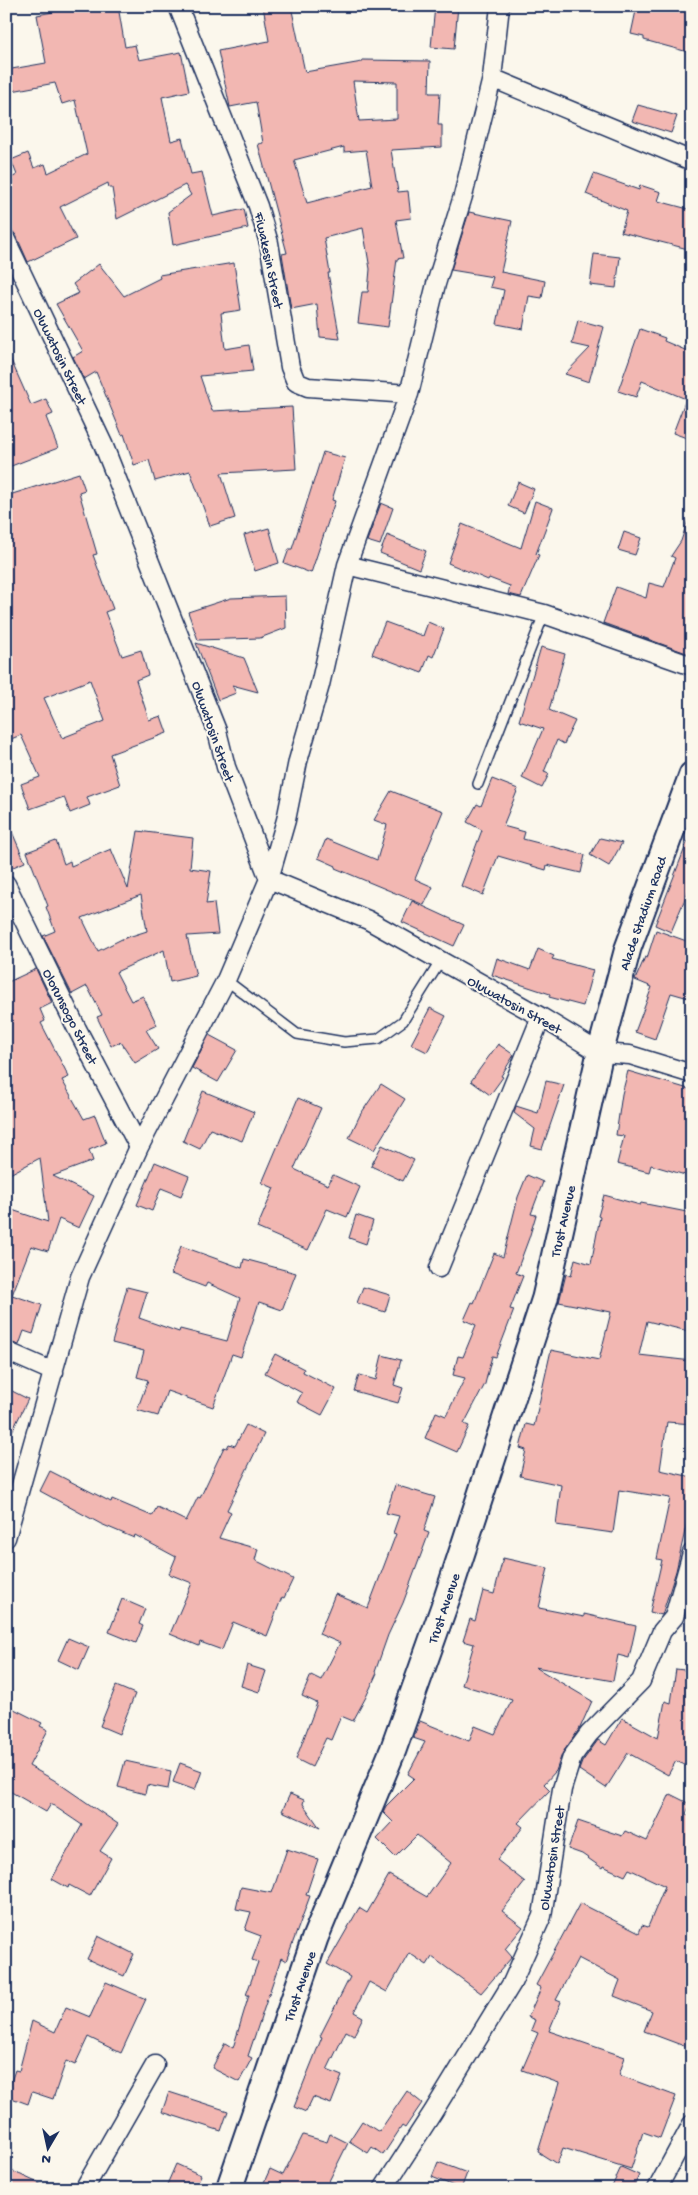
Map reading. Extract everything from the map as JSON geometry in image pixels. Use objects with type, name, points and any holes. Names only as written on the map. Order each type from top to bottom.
[{"type":"street","name":"Fiwakesin Street","points":[[178,6],[258,206],[269,243],[290,367],[296,382],[308,387],[409,394]]},
{"type":"street","points":[[6,1538],[80,1277],[139,1147],[226,980],[269,879],[286,820],[298,761],[320,685],[346,565],[409,394],[436,284],[462,196],[492,78],[500,6]]},
{"type":"street","points":[[492,78],[692,161]]},
{"type":"street","name":"Oluwatosin Street","points":[[6,240],[103,444],[217,731],[226,766],[269,879],[368,920],[541,1017],[600,1053]]},
{"type":"street","points":[[346,565],[544,614],[692,666]]},
{"type":"street","name":"Alade Stadium Road","points":[[600,1053],[628,948],[692,775]]},
{"type":"street","name":"Olorunsogo Street","points":[[6,884],[76,1029],[139,1147]]},
{"type":"street","points":[[439,1268],[541,1017]]},
{"type":"street","points":[[600,1053],[630,1055],[692,1074]]},
{"type":"street","name":"Trust Avenue","points":[[229,2189],[315,1938],[392,1750],[444,1607],[544,1298],[600,1053]]},
{"type":"street","points":[[6,1351],[54,1372]]},
{"type":"street","name":"Oluwatosin Street","points":[[383,2189],[433,2112],[512,1983],[542,1916],[562,1789],[572,1757],[589,1734],[641,1681],[662,1631],[674,1617],[692,1553]]},
{"type":"street","points":[[84,2189],[155,2065]]},
{"type":"street","points":[[657,2189],[692,2124]]},
{"type":"lane","points":[[478,784],[544,614]]},
{"type":"lane","points":[[226,980],[297,1034],[344,1042],[378,1039],[403,1022],[440,962]]},
{"type":"building","points":[[84,6],[118,6],[125,47],[135,45],[139,60],[181,52],[189,91],[162,97],[171,141],[182,138],[191,174],[202,172],[213,216],[244,209],[248,228],[173,245],[168,212],[191,195],[185,185],[117,219],[112,188],[109,188],[108,183],[60,207],[76,239],[28,262],[16,235],[6,224],[6,187],[13,183],[11,178],[17,175],[11,160],[28,153],[34,168],[45,164],[48,173],[87,154],[75,100],[62,104],[55,83],[12,91],[11,86],[6,87],[6,70],[46,63],[37,15]]},
{"type":"building","points":[[263,6],[291,6],[305,72],[362,62],[362,60],[430,61],[429,93],[440,93],[438,125],[442,125],[442,147],[391,150],[398,192],[408,191],[411,218],[396,220],[403,258],[397,259],[388,327],[358,323],[362,292],[368,292],[370,269],[363,228],[324,238],[330,273],[328,273],[340,339],[320,337],[317,304],[291,309],[282,254],[287,253],[258,144],[263,143],[256,102],[230,107],[218,51],[269,41]],"holes":[[[353,81],[397,82],[397,119],[359,121]],[[344,147],[344,152],[366,150],[372,186],[307,203],[294,160]]]},
{"type":"building","points":[[435,6],[458,6],[454,49],[431,47]]},
{"type":"building","points":[[637,6],[663,10],[665,6],[692,6],[692,40],[688,52],[644,40],[644,37],[631,34]]},
{"type":"building","points":[[638,105],[677,116],[671,133],[632,121]]},
{"type":"building","points":[[594,174],[639,190],[640,185],[661,192],[658,201],[692,210],[692,250],[621,232],[627,211],[586,194]]},
{"type":"building","points":[[469,212],[512,221],[501,272],[545,281],[542,298],[529,296],[523,329],[497,324],[504,290],[490,287],[493,277],[451,270]]},
{"type":"building","points":[[594,254],[620,257],[616,288],[590,285]]},
{"type":"building","points":[[234,263],[241,310],[221,313],[225,349],[249,345],[253,371],[200,376],[212,411],[292,407],[296,469],[221,473],[235,518],[210,526],[190,471],[155,481],[149,460],[134,465],[124,434],[122,435],[96,372],[84,379],[73,357],[83,351],[56,304],[79,293],[73,284],[99,264],[124,296],[160,278],[159,275]]},
{"type":"building","points":[[578,320],[604,327],[589,382],[565,374],[590,348],[572,344]]},
{"type":"building","points":[[640,329],[665,338],[664,341],[692,353],[692,440],[673,433],[686,399],[642,381],[636,397],[618,391]]},
{"type":"building","points":[[6,349],[31,405],[46,399],[53,414],[46,417],[58,448],[6,468]]},
{"type":"building","points":[[323,452],[345,458],[332,500],[335,501],[311,573],[284,563],[289,549],[292,549]]},
{"type":"building","points":[[79,473],[85,490],[79,492],[97,554],[93,555],[113,609],[105,612],[122,656],[141,650],[148,675],[136,680],[149,720],[161,716],[167,733],[110,754],[120,785],[87,797],[90,805],[70,813],[64,797],[30,809],[21,784],[40,777],[21,735],[6,741],[6,496]],"holes":[[[90,680],[105,721],[62,738],[44,698]]]},
{"type":"building","points":[[518,482],[534,489],[524,513],[508,506]]},
{"type":"building","points":[[535,501],[553,508],[536,554],[539,555],[521,597],[508,594],[510,586],[489,578],[488,580],[448,563],[462,524],[521,548]]},
{"type":"building","points":[[381,503],[393,508],[380,545],[367,541]]},
{"type":"building","points":[[689,517],[692,517],[692,655],[603,623],[616,587],[646,598],[649,583],[664,587],[675,558],[671,556],[681,541]]},
{"type":"building","points":[[269,528],[279,563],[255,571],[244,535]]},
{"type":"building","points":[[624,532],[641,538],[635,555],[618,550]]},
{"type":"building","points":[[387,535],[426,551],[419,569],[380,553]]},
{"type":"building","points":[[285,596],[286,628],[260,638],[198,640],[188,612],[231,598]]},
{"type":"building","points":[[385,622],[423,636],[428,622],[444,629],[433,657],[429,655],[422,673],[372,654]]},
{"type":"building","points":[[196,643],[244,658],[258,692],[232,685],[236,693],[218,700]]},
{"type":"building","points":[[541,647],[565,654],[549,710],[575,721],[564,744],[557,740],[544,772],[549,774],[542,788],[522,778],[543,729],[519,721]]},
{"type":"building","points":[[492,779],[518,789],[503,826],[525,832],[523,839],[585,855],[581,873],[547,865],[546,870],[498,856],[483,895],[461,886],[482,830],[467,822],[477,804],[481,806]]},
{"type":"building","points":[[391,791],[443,811],[415,879],[433,887],[424,905],[335,868],[336,866],[318,858],[326,839],[377,860],[387,825],[374,820]]},
{"type":"building","points":[[6,818],[25,862],[6,870]]},
{"type":"building","points":[[138,831],[193,838],[190,868],[211,871],[206,904],[214,903],[218,934],[187,936],[196,976],[170,982],[164,950],[116,972],[131,1001],[143,996],[157,1025],[146,1030],[158,1049],[135,1063],[121,1042],[111,1046],[97,1017],[102,1015],[87,986],[72,994],[43,936],[55,931],[46,907],[48,906],[27,852],[56,841],[64,864],[70,861],[71,866],[111,849],[128,889]],"holes":[[[141,895],[147,931],[122,939],[98,951],[82,918]]]},
{"type":"building","points":[[690,835],[692,882],[671,932],[655,925]]},
{"type":"building","points":[[600,838],[622,843],[609,866],[590,855]]},
{"type":"building","points":[[412,901],[464,925],[454,946],[402,922]]},
{"type":"building","points":[[656,930],[692,943],[692,999],[671,993],[655,1039],[635,1032],[652,987],[635,980],[645,957],[647,958]]},
{"type":"building","points":[[538,949],[554,956],[552,959],[593,970],[583,1006],[549,997],[550,994],[492,975],[497,958],[530,970]]},
{"type":"building","points":[[36,969],[52,1003],[40,1009],[45,1021],[41,1023],[69,1077],[62,1080],[84,1119],[95,1115],[106,1143],[89,1150],[93,1161],[53,1176],[94,1196],[79,1228],[59,1219],[48,1251],[31,1246],[12,1295],[42,1305],[33,1334],[24,1331],[19,1345],[6,1341],[6,1208],[48,1222],[40,1158],[6,1176],[6,983]]},
{"type":"building","points":[[430,1008],[446,1016],[427,1052],[411,1044]]},
{"type":"building","points":[[209,1035],[237,1050],[218,1082],[192,1068]]},
{"type":"building","points":[[498,1044],[514,1055],[501,1076],[503,1077],[490,1095],[471,1081]]},
{"type":"building","points":[[628,1071],[692,1090],[692,1177],[651,1165],[649,1172],[617,1164],[624,1136],[616,1135],[622,1094]]},
{"type":"building","points":[[546,1081],[564,1085],[542,1149],[531,1146],[535,1129],[514,1113],[516,1106],[538,1113]]},
{"type":"building","points":[[381,1084],[405,1099],[374,1150],[349,1138],[360,1115]]},
{"type":"building","points":[[203,1091],[254,1112],[242,1141],[210,1129],[200,1149],[183,1141]]},
{"type":"building","points":[[298,1098],[321,1108],[294,1169],[328,1185],[333,1175],[360,1187],[347,1217],[327,1209],[308,1250],[257,1228],[274,1188],[262,1183]]},
{"type":"building","points":[[382,1145],[414,1160],[403,1181],[371,1166]]},
{"type":"building","points":[[155,1162],[189,1176],[181,1196],[161,1188],[152,1211],[137,1205]]},
{"type":"building","points":[[527,1175],[543,1182],[531,1214],[536,1215],[516,1273],[523,1276],[510,1309],[514,1310],[496,1357],[492,1356],[485,1384],[464,1424],[469,1426],[457,1452],[425,1438],[436,1412],[446,1416],[465,1378],[453,1375],[458,1356],[463,1357],[476,1325],[464,1320],[472,1302],[474,1303],[494,1253],[503,1257],[518,1197]]},
{"type":"building","points":[[604,1195],[640,1205],[641,1203],[692,1213],[692,1332],[647,1321],[639,1355],[692,1361],[692,1424],[667,1422],[660,1470],[692,1477],[692,1500],[676,1571],[662,1615],[650,1612],[662,1560],[657,1559],[670,1498],[619,1490],[613,1533],[556,1525],[561,1485],[520,1476],[526,1450],[520,1448],[526,1424],[534,1426],[551,1350],[599,1360],[611,1312],[559,1302],[566,1274],[571,1276],[575,1259],[591,1264],[600,1217],[598,1216]]},
{"type":"building","points":[[356,1215],[373,1221],[366,1244],[349,1238]]},
{"type":"building","points":[[181,1246],[242,1268],[244,1259],[296,1273],[282,1310],[259,1302],[241,1357],[232,1354],[213,1407],[167,1391],[158,1416],[137,1410],[148,1380],[137,1377],[144,1351],[112,1343],[127,1287],[147,1292],[139,1318],[179,1332],[180,1329],[227,1341],[240,1298],[207,1283],[205,1287],[171,1274]]},
{"type":"building","points":[[363,1287],[390,1295],[385,1312],[357,1303]]},
{"type":"building","points":[[275,1354],[304,1369],[303,1372],[336,1389],[322,1415],[297,1402],[302,1393],[265,1373]]},
{"type":"building","points":[[382,1355],[401,1360],[394,1385],[403,1388],[398,1403],[354,1391],[359,1375],[376,1380]]},
{"type":"building","points":[[6,1388],[28,1399],[6,1444]]},
{"type":"building","points":[[246,1425],[264,1434],[227,1510],[231,1512],[219,1538],[258,1549],[255,1560],[293,1579],[284,1598],[282,1597],[267,1636],[233,1622],[222,1650],[200,1642],[199,1646],[170,1634],[192,1583],[169,1574],[176,1557],[135,1535],[134,1538],[101,1524],[40,1491],[50,1471],[111,1502],[112,1499],[152,1516],[157,1507],[186,1521],[198,1497],[200,1498],[224,1447],[227,1448],[229,1444],[235,1446]]},
{"type":"building","points":[[395,1485],[435,1497],[424,1531],[429,1533],[403,1603],[388,1635],[375,1672],[377,1673],[366,1697],[353,1721],[341,1716],[331,1740],[326,1738],[312,1767],[296,1759],[317,1703],[302,1696],[311,1675],[321,1680],[340,1643],[319,1634],[335,1594],[368,1608],[396,1534],[393,1533],[399,1516],[386,1513]]},
{"type":"building","points":[[503,1558],[548,1568],[539,1608],[584,1617],[584,1614],[636,1626],[629,1658],[618,1655],[613,1681],[535,1667],[592,1701],[580,1728],[562,1754],[556,1771],[544,1784],[550,1790],[518,1823],[523,1827],[497,1860],[525,1882],[502,1911],[523,1927],[505,1949],[512,1957],[481,1993],[432,1957],[427,1965],[409,1953],[387,1992],[369,1982],[354,2012],[363,2017],[354,2035],[346,2031],[327,2070],[342,2076],[331,2104],[313,2097],[306,2112],[294,2107],[322,2037],[320,2036],[350,1977],[327,1964],[359,1908],[367,1913],[389,1875],[427,1897],[451,1863],[417,1835],[395,1857],[377,1839],[393,1822],[383,1812],[386,1806],[414,1778],[408,1774],[425,1742],[413,1738],[420,1721],[469,1741],[475,1726],[495,1734],[512,1700],[462,1685],[474,1644],[463,1641],[470,1619],[475,1621],[483,1591],[494,1594]]},
{"type":"building","points":[[122,1599],[145,1609],[139,1624],[143,1626],[136,1643],[109,1632]]},
{"type":"building","points":[[68,1638],[89,1647],[79,1670],[58,1660]]},
{"type":"building","points":[[247,1665],[266,1671],[259,1692],[241,1686]]},
{"type":"building","points":[[676,1669],[692,1671],[692,1768],[676,1761],[668,1775],[628,1753],[606,1788],[579,1770],[582,1762],[598,1740],[606,1745],[622,1718],[658,1738],[665,1701],[671,1703]]},
{"type":"building","points":[[116,1686],[135,1694],[119,1734],[100,1726]]},
{"type":"building","points":[[6,1705],[42,1723],[40,1726],[48,1730],[29,1766],[54,1780],[118,1824],[100,1851],[111,1858],[90,1896],[69,1885],[68,1888],[52,1879],[82,1825],[51,1804],[46,1812],[6,1789]]},
{"type":"building","points":[[125,1761],[171,1771],[168,1789],[147,1785],[145,1794],[118,1787]]},
{"type":"building","points":[[180,1763],[202,1771],[195,1790],[173,1782]]},
{"type":"building","points":[[290,1794],[304,1800],[303,1804],[320,1828],[282,1811]]},
{"type":"building","points":[[670,1794],[690,1804],[686,1814],[692,1817],[692,2049],[644,2031],[652,2011],[614,1996],[620,1980],[578,1958],[556,2000],[561,2002],[549,2031],[625,2057],[619,2075],[676,2096],[660,2138],[643,2132],[631,2169],[563,2148],[557,2164],[538,2152],[559,2083],[522,2070],[538,2033],[531,2030],[535,2020],[528,2017],[541,1988],[536,1985],[580,1903],[639,1933],[642,1925],[648,1927],[665,1886],[629,1869],[625,1876],[603,1866],[602,1868],[582,1854],[568,1849],[578,1821],[622,1836],[625,1831],[647,1841]]},
{"type":"building","points":[[287,1849],[318,1859],[306,1895],[310,1896],[286,1961],[281,1958],[248,2056],[252,2058],[239,2082],[212,2068],[225,2043],[233,2048],[249,1995],[246,1995],[258,1962],[252,1960],[261,1936],[245,1930],[251,1912],[236,1909],[241,1887],[272,1893]]},
{"type":"building","points":[[98,1936],[134,1954],[124,1976],[87,1959]]},
{"type":"building","points":[[106,1982],[146,1999],[121,2053],[88,2037],[75,2065],[66,2061],[53,2099],[32,2092],[28,2104],[6,2096],[15,2070],[19,2071],[32,2021],[55,2032],[66,2007],[90,2017]]},
{"type":"building","points":[[407,2091],[422,2103],[405,2128],[402,2126],[383,2155],[372,2147],[368,2153],[349,2141],[362,2121],[379,2132]]},
{"type":"building","points":[[169,2092],[228,2111],[221,2131],[162,2112]]},
{"type":"building","points":[[330,2134],[348,2143],[325,2189],[261,2189],[270,2169],[283,2175],[303,2135],[327,2142]]},
{"type":"building","points":[[438,2162],[467,2173],[461,2189],[432,2177]]},
{"type":"building","points":[[176,2164],[201,2175],[195,2189],[165,2189]]},
{"type":"building","points":[[621,2167],[639,2175],[633,2189],[611,2189]]},
{"type":"building","points":[[6,2168],[51,2189],[6,2189]]}]
